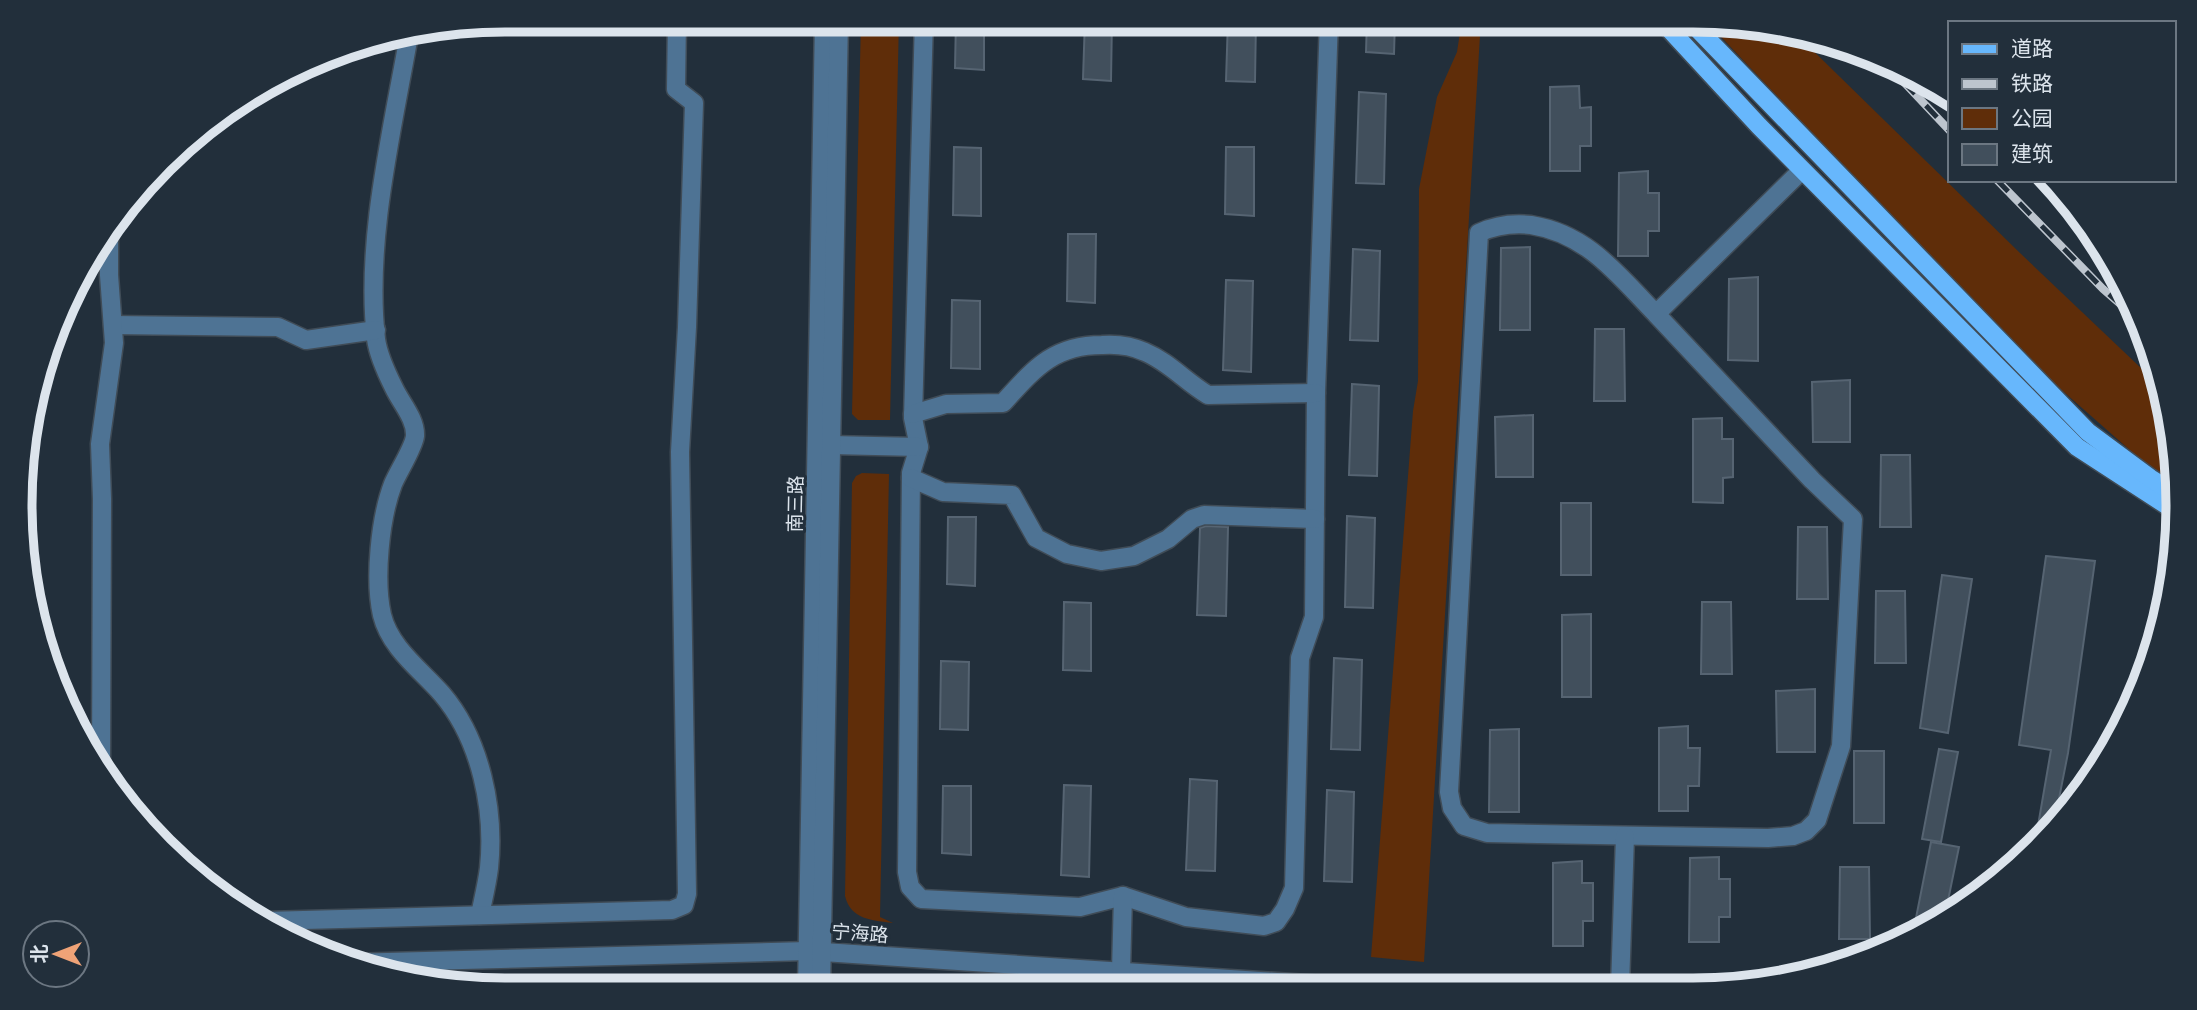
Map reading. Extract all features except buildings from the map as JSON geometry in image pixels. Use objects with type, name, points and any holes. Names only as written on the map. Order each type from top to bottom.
[{"type":"main road","points":[[1672,32],[1802,170],[2077,447],[2166,505]]},
{"type":"main road","points":[[1701,32],[2088,432],[2165,487]]},
{"type":"street","points":[[279,921],[672,910],[684,905],[687,894],[680,452],[694,103],[676,89],[677,32]]},
{"type":"street","name":"南三路","points":[[819,978],[815,951],[824,32]]},
{"type":"street","name":"南三路","points":[[809,978],[815,951],[831,445],[839,32]]},
{"type":"street","points":[[923,32],[913,414],[919,447],[911,478],[906,872],[910,887],[921,899],[1080,907],[1123,896],[1186,917],[1264,926],[1276,922],[1294,888],[1300,658],[1314,617],[1317,393],[1329,32]]},
{"type":"street","points":[[408,42],[376,226],[373,291],[376,342],[394,388],[412,420],[415,437],[392,486],[380,540],[378,575],[383,616],[397,645],[442,695],[466,731],[482,776],[490,820],[489,868],[480,915]]},
{"type":"street","points":[[1656,314],[1802,170]]},
{"type":"street","points":[[1519,224],[1548,228],[1575,238],[1600,257],[1656,314],[1812,480],[1853,519],[1841,746],[1817,820],[1806,831],[1793,836],[1769,838],[1486,833],[1464,827],[1452,808],[1448,792],[1479,233],[1493,226],[1519,224]]},
{"type":"street","points":[[101,752],[100,444],[114,343],[108,247]]},
{"type":"street","points":[[113,325],[278,327],[306,340],[376,330]]},
{"type":"street","points":[[913,414],[946,404],[1003,403],[1030,374],[1054,355],[1083,345],[1117,344],[1144,351],[1173,368],[1208,395],[1317,393]]},
{"type":"street","points":[[831,445],[919,447]]},
{"type":"street","points":[[911,478],[943,492],[1012,495],[1036,538],[1067,554],[1101,561],[1134,556],[1168,539],[1192,519],[1204,515],[1315,519]]},
{"type":"street","points":[[1620,978],[1625,836]]},
{"type":"street","points":[[1121,971],[1123,896]]},
{"type":"street","name":"宁海路","points":[[383,962],[815,951],[1219,978]]},
{"type":"green space","points":[[861,32],[899,32],[890,420],[858,420],[852,414]]},
{"type":"green space","points":[[1460,32],[1480,32],[1424,962],[1371,957],[1413,411],[1418,381],[1419,189],[1437,97],[1457,52]]},
{"type":"green space","points":[[1717,33],[1754,36],[1809,47],[2146,373],[2156,413],[2164,475],[2140,459],[2024,357]]},
{"type":"green space","points":[[862,473],[889,474],[880,917],[893,923],[857,914],[845,896],[852,483],[856,476]]},
{"type":"railway","points":[[1903,81],[1948,129]]},
{"type":"railway","points":[[1999,182],[2121,304]]}]
